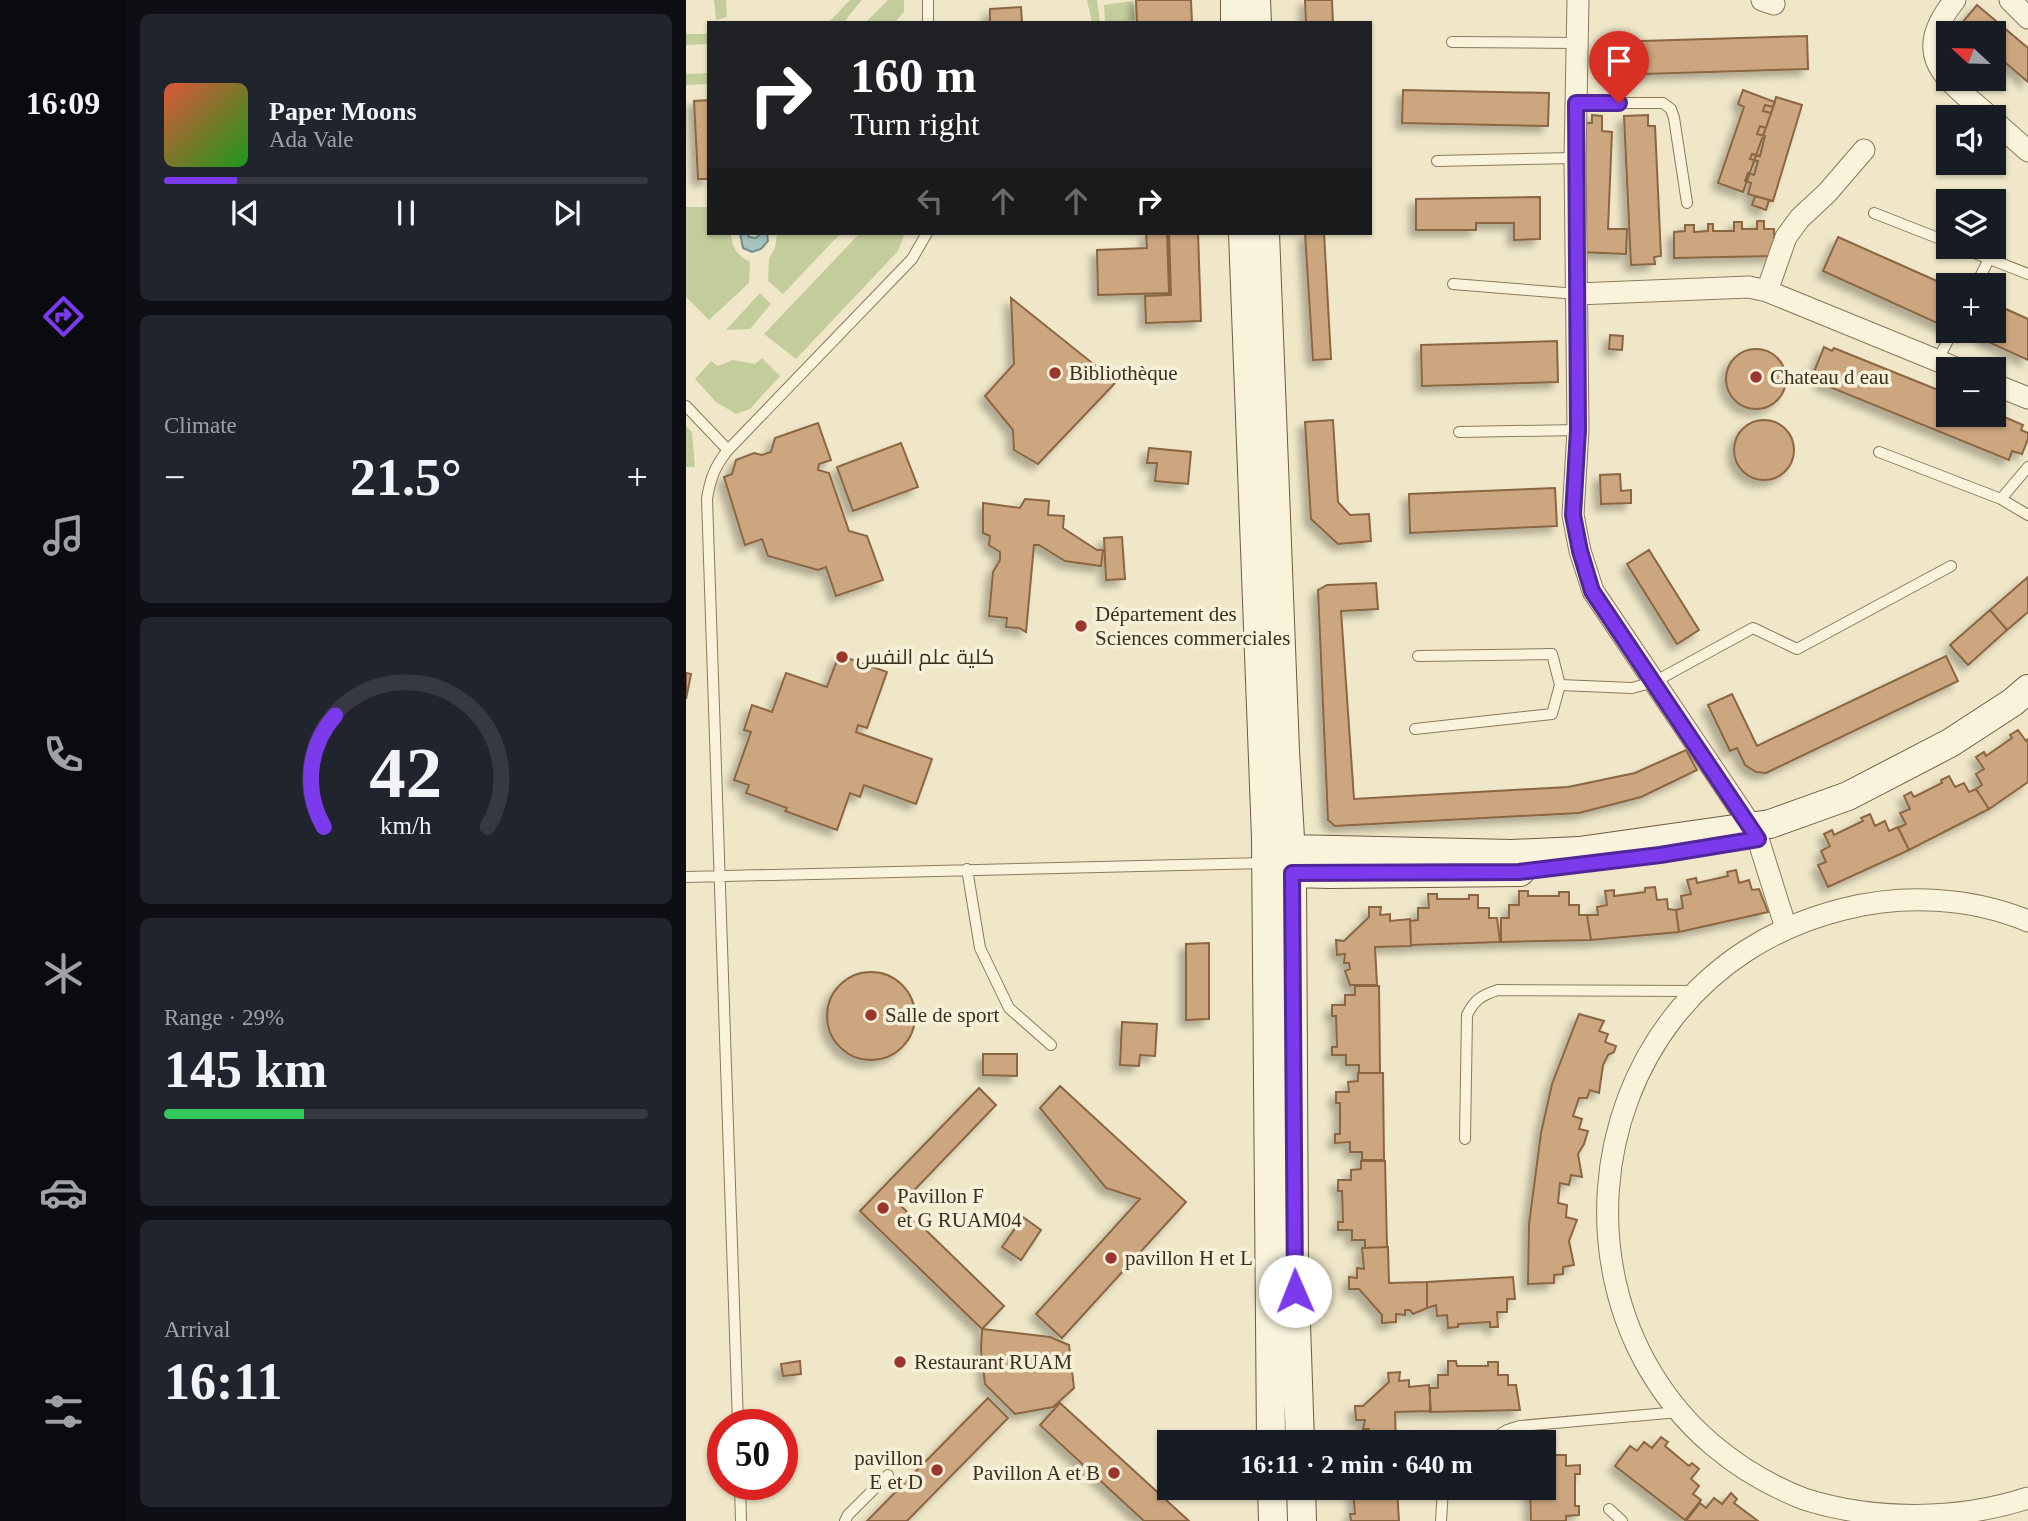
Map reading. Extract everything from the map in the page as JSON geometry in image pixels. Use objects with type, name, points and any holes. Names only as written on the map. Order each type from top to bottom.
[{"type":"main road","points":[[1235,0],[1235,21]]},
{"type":"main road","points":[[1256,0],[1257,21]]},
{"type":"main road","points":[[1243,235],[1266,863],[1271,1430]]},
{"type":"main road","points":[[1265,235],[1285,751],[1292,861],[1294,1265],[1300,1430]]},
{"type":"main road","points":[[1755,833],[1770,824],[1847,796],[1950,743],[2013,702],[2028,689]]},
{"type":"main road","points":[[1266,863],[1579,851],[1755,833],[1823,823],[1870,802],[1975,747],[2028,711]]},
{"type":"main road","points":[[1272,1500],[1273,1521]]},
{"type":"main road","points":[[1301,1500],[1302,1521]]},
{"type":"street","points":[[1577,0],[1575,158],[1578,430],[1573,515],[1580,551],[1592,591],[1755,833],[1786,928]]},
{"type":"street","points":[[1955,0],[1937,24],[1933,43],[1935,60],[1948,80],[1976,105]]},
{"type":"street","points":[[2010,0],[2028,18]]},
{"type":"street","points":[[2006,131],[2028,151]]},
{"type":"street","points":[[1767,291],[1786,237],[1800,218],[1827,193],[1864,150]]},
{"type":"street","points":[[1577,294],[1749,287],[1767,291],[1936,361]]},
{"type":"street","points":[[2006,389],[2028,398]]},
{"type":"street","points":[[2028,920],[1985,907],[1945,901],[1904,900],[1864,904],[1824,914],[1786,928],[1750,948],[1695,991],[1662,1034],[1640,1069],[1620,1121],[1607,1188],[1607,1230],[1612,1270],[1623,1310],[1639,1348],[1679,1412],[1714,1446],[1747,1470],[1817,1513],[1902,1520],[1943,1519],[1984,1512],[2028,1498]]},
{"type":"lane","points":[[928,0],[928,21]]},
{"type":"lane","points":[[1452,42],[1577,43]]},
{"type":"lane","points":[[1576,103],[1663,103],[1671,109],[1687,203]]},
{"type":"lane","points":[[1437,161],[1575,158]]},
{"type":"lane","points":[[1874,213],[1936,237]]},
{"type":"lane","points":[[737,1409],[707,499],[710,479],[729,450],[912,259],[926,235]]},
{"type":"lane","points":[[1982,273],[1990,259],[2028,274]]},
{"type":"lane","points":[[1453,284],[1577,294]]},
{"type":"lane","points":[[686,406],[729,450]]},
{"type":"lane","points":[[1460,432],[1578,430]]},
{"type":"lane","points":[[1879,452],[2001,499],[2028,515]]},
{"type":"lane","points":[[2001,499],[2028,467]]},
{"type":"lane","points":[[1560,685],[1632,688],[1654,682],[1753,628],[1797,649],[1951,566]]},
{"type":"lane","points":[[1415,729],[1552,714],[1560,685],[1552,654],[1418,656]]},
{"type":"lane","points":[[686,877],[1266,863]]},
{"type":"lane","points":[[967,869],[980,948],[1009,1009],[1051,1045]]},
{"type":"lane","points":[[1465,1139],[1467,1015],[1473,1003],[1484,994],[1498,990],[1695,991]]},
{"type":"lane","points":[[1507,1430],[1520,1426],[1679,1412]]},
{"type":"lane","points":[[845,1521],[888,1475]]},
{"type":"lane","points":[[740,1500],[741,1521]]},
{"type":"lane","points":[[1441,1521],[1442,1500]]},
{"type":"lane","points":[[1609,1509],[1622,1521]]},
{"type":"green space","points":[[714,0],[726,0],[727,17],[716,20]]},
{"type":"green space","points":[[850,0],[862,0],[845,21],[830,21]]},
{"type":"green space","points":[[888,0],[904,0],[904,12],[896,21],[867,21]]},
{"type":"green space","points":[[1087,0],[1097,0],[1100,21],[1092,21]]},
{"type":"green space","points":[[1133,1],[1135,20],[1105,21],[1104,5]]},
{"type":"green space","points":[[686,34],[707,34],[707,44],[686,45]]},
{"type":"green space","points":[[707,73],[707,84],[686,85],[686,74]]},
{"type":"green space","points":[[686,207],[707,207],[707,235],[731,235],[736,250],[750,262],[749,283],[709,320],[686,297]]},
{"type":"green space","points":[[777,235],[839,235],[783,294],[768,281],[769,258],[775,248]]},
{"type":"green space","points":[[858,235],[904,235],[898,251],[796,359],[764,334]]},
{"type":"green space","points":[[760,293],[771,304],[750,329],[726,330]]},
{"type":"green space","points":[[762,358],[780,376],[750,409],[736,414],[716,402],[695,379],[711,361],[718,366],[733,360],[755,364]]},
{"type":"green space","points":[[686,426],[692,432],[695,467],[686,467]]},
{"type":"water","points":[[740,235],[756,238],[759,235],[767,235],[768,241],[761,249],[752,252],[743,248]]},
{"type":"building","points":[[1136,0],[1191,0],[1192,21],[1137,21]]},
{"type":"building","points":[[1305,0],[1332,0],[1333,21],[1306,21]]},
{"type":"building","points":[[1977,5],[1996,21],[1964,21]]},
{"type":"building","points":[[1021,7],[1022,21],[990,21],[990,9]]},
{"type":"building","points":[[2006,29],[2028,48],[2028,82],[2006,63]]},
{"type":"building","points":[[1807,36],[1808,69],[1611,75],[1609,42]]},
{"type":"building","points":[[1403,90],[1549,93],[1548,126],[1402,123]]},
{"type":"building","points":[[1743,90],[1775,102],[1743,192],[1718,183],[1744,107],[1738,104]]},
{"type":"building","points":[[1776,97],[1802,105],[1773,201],[1748,194],[1751,183],[1745,181],[1748,173],[1754,175],[1758,161],[1750,159],[1752,154],[1760,156],[1765,136],[1757,134],[1760,126],[1766,128],[1771,113],[1763,111],[1765,105],[1773,107]]},
{"type":"building","points":[[707,100],[707,179],[698,179],[694,101]]},
{"type":"building","points":[[1592,115],[1602,116],[1602,131],[1612,132],[1608,229],[1627,229],[1626,254],[1580,252],[1585,123],[1592,123]]},
{"type":"building","points":[[1648,115],[1648,126],[1655,126],[1661,256],[1654,257],[1655,264],[1631,265],[1624,116]]},
{"type":"building","points":[[1755,196],[1769,200],[1766,210],[1752,205]]},
{"type":"building","points":[[1540,197],[1540,239],[1514,240],[1514,223],[1476,223],[1476,230],[1416,230],[1416,199]]},
{"type":"building","points":[[1757,221],[1764,221],[1764,229],[1774,229],[1775,256],[1674,258],[1674,232],[1685,231],[1685,225],[1694,225],[1694,232],[1708,231],[1708,224],[1713,224],[1713,231],[1734,231],[1734,222],[1742,222],[1742,229],[1757,229]]},
{"type":"building","points":[[1146,235],[1167,235],[1169,293],[1098,295],[1097,250],[1147,248]]},
{"type":"building","points":[[1169,235],[1198,235],[1201,321],[1146,323],[1145,296],[1171,295]]},
{"type":"building","points":[[1305,235],[1324,235],[1331,359],[1313,360]]},
{"type":"building","points":[[1838,237],[1936,281],[1936,323],[1823,271]]},
{"type":"building","name":"Bibliothèque","points":[[1011,298],[1116,382],[1038,464],[1014,450],[1013,430],[985,396],[1014,364]]},
{"type":"building","points":[[2006,309],[2028,319],[2028,360],[1991,343],[2006,343]]},
{"type":"building","points":[[1610,335],[1623,336],[1622,350],[1609,349]]},
{"type":"building","points":[[1557,341],[1558,382],[1422,386],[1421,345]]},
{"type":"building","points":[[1824,347],[1832,351],[1834,348],[1936,389],[1936,427],[2006,427],[2006,418],[2023,425],[2021,430],[2028,433],[2028,439],[2022,454],[2012,451],[2009,460],[1820,383],[1823,376],[1814,372]]},
{"type":"building","name":"Chateau d eau","points":[[1756,349],[1777,358],[1786,379],[1777,400],[1756,409],[1735,400],[1726,379],[1735,358]]},
{"type":"building","points":[[1333,420],[1338,502],[1350,515],[1369,514],[1371,541],[1338,544],[1311,519],[1305,422]]},
{"type":"building","name":"Chateau d eau","points":[[1764,420],[1785,429],[1794,450],[1785,471],[1764,480],[1743,471],[1734,450],[1743,429]]},
{"type":"building","points":[[818,423],[831,460],[819,464],[818,470],[829,473],[849,531],[867,536],[883,580],[836,596],[826,567],[818,570],[768,556],[762,539],[745,545],[724,477],[732,474],[736,460],[754,453],[762,455],[771,452],[775,438]]},
{"type":"building","points":[[901,443],[918,487],[853,511],[837,467]]},
{"type":"building","points":[[1149,448],[1191,452],[1188,484],[1155,481],[1157,463],[1147,463]]},
{"type":"building","points":[[1620,474],[1621,491],[1631,490],[1631,503],[1601,504],[1600,475]]},
{"type":"building","points":[[1555,488],[1557,526],[1410,533],[1409,494]]},
{"type":"building","points":[[1025,499],[1049,501],[1048,515],[1064,516],[1063,528],[1097,550],[1103,550],[1101,566],[1065,561],[1039,545],[1034,545],[1026,632],[1019,628],[1006,627],[1007,618],[989,616],[993,572],[1000,560],[1000,552],[989,545],[990,536],[983,533],[983,503],[1020,508]]},
{"type":"building","points":[[1122,537],[1125,579],[1106,580],[1104,538]]},
{"type":"building","points":[[1649,550],[1699,630],[1677,644],[1627,564]]},
{"type":"building","points":[[2028,577],[2028,612],[2007,630],[1990,610]]},
{"type":"building","points":[[1376,583],[1378,609],[1341,611],[1354,799],[1568,787],[1635,773],[1686,750],[1697,770],[1641,797],[1579,813],[1335,826],[1328,820],[1318,590],[1327,585]]},
{"type":"building","points":[[1990,610],[2007,630],[1968,665],[1950,645]]},
{"type":"building","points":[[839,655],[887,672],[867,728],[858,725],[856,732],[932,759],[916,804],[864,785],[860,797],[850,793],[837,830],[746,793],[749,785],[734,780],[751,732],[744,730],[752,705],[772,712],[786,673],[827,687]]},
{"type":"building","points":[[1946,656],[1958,681],[1766,773],[1756,772],[1745,765],[1737,748],[1730,751],[1708,705],[1732,694],[1757,746]]},
{"type":"building","points":[[686,673],[691,674],[686,699]]},
{"type":"building","points":[[2018,730],[2026,741],[2028,739],[2028,782],[1989,809],[1976,789],[1982,785],[1976,774],[1984,769],[1976,757],[1984,752],[1986,756],[2012,738],[2010,735]]},
{"type":"building","points":[[1949,776],[1955,787],[1964,783],[1969,792],[1976,789],[1989,809],[1909,850],[1898,828],[1906,824],[1900,813],[1910,809],[1904,796],[1911,792],[1914,797],[1942,783],[1941,780]]},
{"type":"building","points":[[1870,814],[1875,826],[1885,821],[1889,831],[1898,827],[1909,850],[1828,887],[1818,865],[1826,862],[1821,851],[1830,846],[1824,834],[1832,830],[1834,835],[1863,821],[1861,818]]},
{"type":"building","points":[[1736,870],[1739,883],[1749,880],[1752,890],[1759,889],[1768,912],[1679,932],[1676,910],[1683,908],[1681,896],[1691,894],[1687,880],[1696,878],[1697,883],[1728,876],[1727,872]]},
{"type":"building","points":[[1655,887],[1657,900],[1667,899],[1668,909],[1676,910],[1679,932],[1591,940],[1587,915],[1598,915],[1597,907],[1607,905],[1605,891],[1614,890],[1614,896],[1645,892],[1645,888]]},
{"type":"building","points":[[1519,891],[1528,891],[1528,896],[1559,896],[1559,892],[1569,892],[1569,905],[1579,905],[1579,915],[1587,915],[1591,940],[1501,942],[1501,918],[1509,918],[1509,905],[1519,905]]},
{"type":"building","points":[[1428,894],[1437,894],[1437,899],[1469,899],[1469,895],[1478,895],[1478,908],[1489,908],[1489,918],[1497,918],[1500,942],[1411,945],[1410,921],[1418,920],[1418,908],[1429,908]]},
{"type":"building","points":[[1369,907],[1381,907],[1380,915],[1390,914],[1390,921],[1410,919],[1411,946],[1375,947],[1377,985],[1350,985],[1345,971],[1350,969],[1349,963],[1344,963],[1345,954],[1337,955],[1336,940],[1344,941],[1369,917]]},
{"type":"building","points":[[1209,943],[1209,1019],[1186,1020],[1186,944]]},
{"type":"building","name":"Salle de sport","points":[[871,972],[888,975],[902,985],[912,999],[915,1016],[912,1033],[902,1047],[888,1057],[871,1060],[854,1057],[840,1047],[830,1033],[827,1016],[830,999],[840,985],[854,975]]},
{"type":"building","points":[[1355,986],[1379,986],[1380,1073],[1359,1073],[1359,1065],[1346,1065],[1346,1055],[1332,1055],[1332,1047],[1337,1047],[1336,1016],[1332,1016],[1332,1005],[1345,1005],[1345,995],[1355,995]]},
{"type":"building","points":[[1579,1014],[1604,1021],[1599,1031],[1608,1034],[1605,1042],[1616,1046],[1603,1065],[1599,1093],[1590,1090],[1587,1098],[1579,1098],[1573,1116],[1582,1119],[1579,1129],[1588,1131],[1578,1154],[1582,1177],[1571,1175],[1569,1185],[1560,1183],[1558,1203],[1567,1205],[1566,1217],[1577,1220],[1569,1241],[1574,1265],[1563,1267],[1563,1274],[1554,1275],[1554,1283],[1528,1284],[1529,1224],[1541,1133],[1552,1084]]},
{"type":"building","points":[[1122,1022],[1157,1024],[1155,1056],[1140,1055],[1139,1066],[1120,1065]]},
{"type":"building","points":[[983,1054],[1017,1054],[1017,1076],[983,1075]]},
{"type":"building","points":[[1358,1073],[1383,1073],[1384,1160],[1362,1160],[1362,1152],[1350,1152],[1350,1142],[1335,1143],[1335,1134],[1340,1134],[1340,1103],[1336,1103],[1336,1092],[1349,1092],[1348,1082],[1358,1081]]},
{"type":"building","name":"pavillon H et L","points":[[1060,1086],[1186,1202],[1062,1338],[1036,1314],[1140,1199],[1106,1188],[1040,1108]]},
{"type":"building","name":"Pavillon F et G RUAM04","points":[[979,1088],[996,1105],[900,1205],[1004,1306],[982,1329],[860,1211]]},
{"type":"building","points":[[1361,1161],[1385,1161],[1387,1247],[1365,1248],[1365,1240],[1352,1240],[1352,1230],[1338,1230],[1338,1222],[1343,1222],[1342,1191],[1338,1191],[1338,1180],[1351,1180],[1351,1170],[1361,1169]]},
{"type":"building","points":[[1023,1217],[1041,1230],[1021,1260],[1002,1247]]},
{"type":"building","points":[[1388,1247],[1389,1283],[1427,1282],[1427,1308],[1413,1314],[1410,1310],[1405,1310],[1405,1315],[1396,1314],[1396,1322],[1382,1323],[1382,1315],[1359,1289],[1349,1289],[1349,1277],[1357,1278],[1357,1268],[1364,1269],[1362,1248]]},
{"type":"building","points":[[1513,1277],[1515,1299],[1507,1299],[1507,1312],[1497,1312],[1498,1327],[1490,1327],[1490,1322],[1458,1324],[1458,1327],[1448,1328],[1447,1315],[1437,1316],[1436,1305],[1427,1308],[1427,1282]]},
{"type":"building","points":[[982,1329],[1050,1337],[1069,1345],[1074,1388],[1053,1407],[1015,1414],[985,1384],[981,1350]]},
{"type":"building","points":[[800,1361],[801,1374],[783,1376],[781,1364]]},
{"type":"building","points":[[1448,1361],[1456,1361],[1457,1366],[1488,1366],[1488,1362],[1498,1362],[1498,1375],[1508,1375],[1508,1385],[1516,1385],[1520,1410],[1430,1412],[1430,1388],[1438,1388],[1438,1375],[1448,1375]]},
{"type":"building","points":[[1400,1372],[1399,1381],[1409,1380],[1409,1387],[1429,1385],[1431,1411],[1395,1412],[1396,1430],[1363,1429],[1365,1420],[1356,1420],[1355,1406],[1363,1406],[1389,1382],[1388,1373]]},
{"type":"building","name":"pavillon E et D","points":[[988,1398],[1008,1418],[907,1521],[867,1521]]},
{"type":"building","name":"Pavillon A et B","points":[[1060,1403],[1157,1492],[1157,1500],[1166,1500],[1189,1521],[1144,1521],[1040,1425]]},
{"type":"building","points":[[1661,1437],[1668,1442],[1665,1446],[1689,1466],[1692,1463],[1699,1469],[1691,1479],[1699,1486],[1693,1494],[1701,1500],[1685,1520],[1615,1466],[1630,1446],[1637,1451],[1644,1442],[1652,1448]]},
{"type":"building","points":[[1556,1455],[1566,1455],[1566,1466],[1580,1465],[1580,1474],[1575,1474],[1575,1506],[1579,1506],[1579,1515],[1566,1516],[1566,1521],[1531,1521],[1530,1500],[1556,1500]]},
{"type":"building","points":[[1731,1493],[1737,1499],[1734,1503],[1758,1521],[1686,1521],[1700,1503],[1706,1508],[1714,1498],[1722,1504]]},
{"type":"building","points":[[1354,1500],[1398,1500],[1399,1521],[1351,1521],[1350,1514],[1355,1514]]},
{"type":"place","name":"Bibliothèque","points":[[1055,373]]},
{"type":"place","name":"Chateau d eau","points":[[1756,377]]},
{"type":"place","name":"Département des Sciences commerciales","points":[[1081,626]]},
{"type":"place","name":"كلية علم النفس","points":[[842,657]]},
{"type":"place","name":"Salle de sport","points":[[871,1015]]},
{"type":"place","name":"Pavillon F et G RUAM04","points":[[883,1208]]},
{"type":"place","name":"pavillon H et L","points":[[1111,1258]]},
{"type":"place","name":"Restaurant RUAM","points":[[900,1362]]},
{"type":"place","name":"pavillon E et D","points":[[937,1470]]},
{"type":"place","name":"Pavillon A et B","points":[[1114,1473]]},
{"type":"route","points":[[1295,1291],[1292,873],[1519,872],[1588,865],[1758,839],[1592,591],[1573,515],[1578,430],[1576,103],[1619,103]]}]
